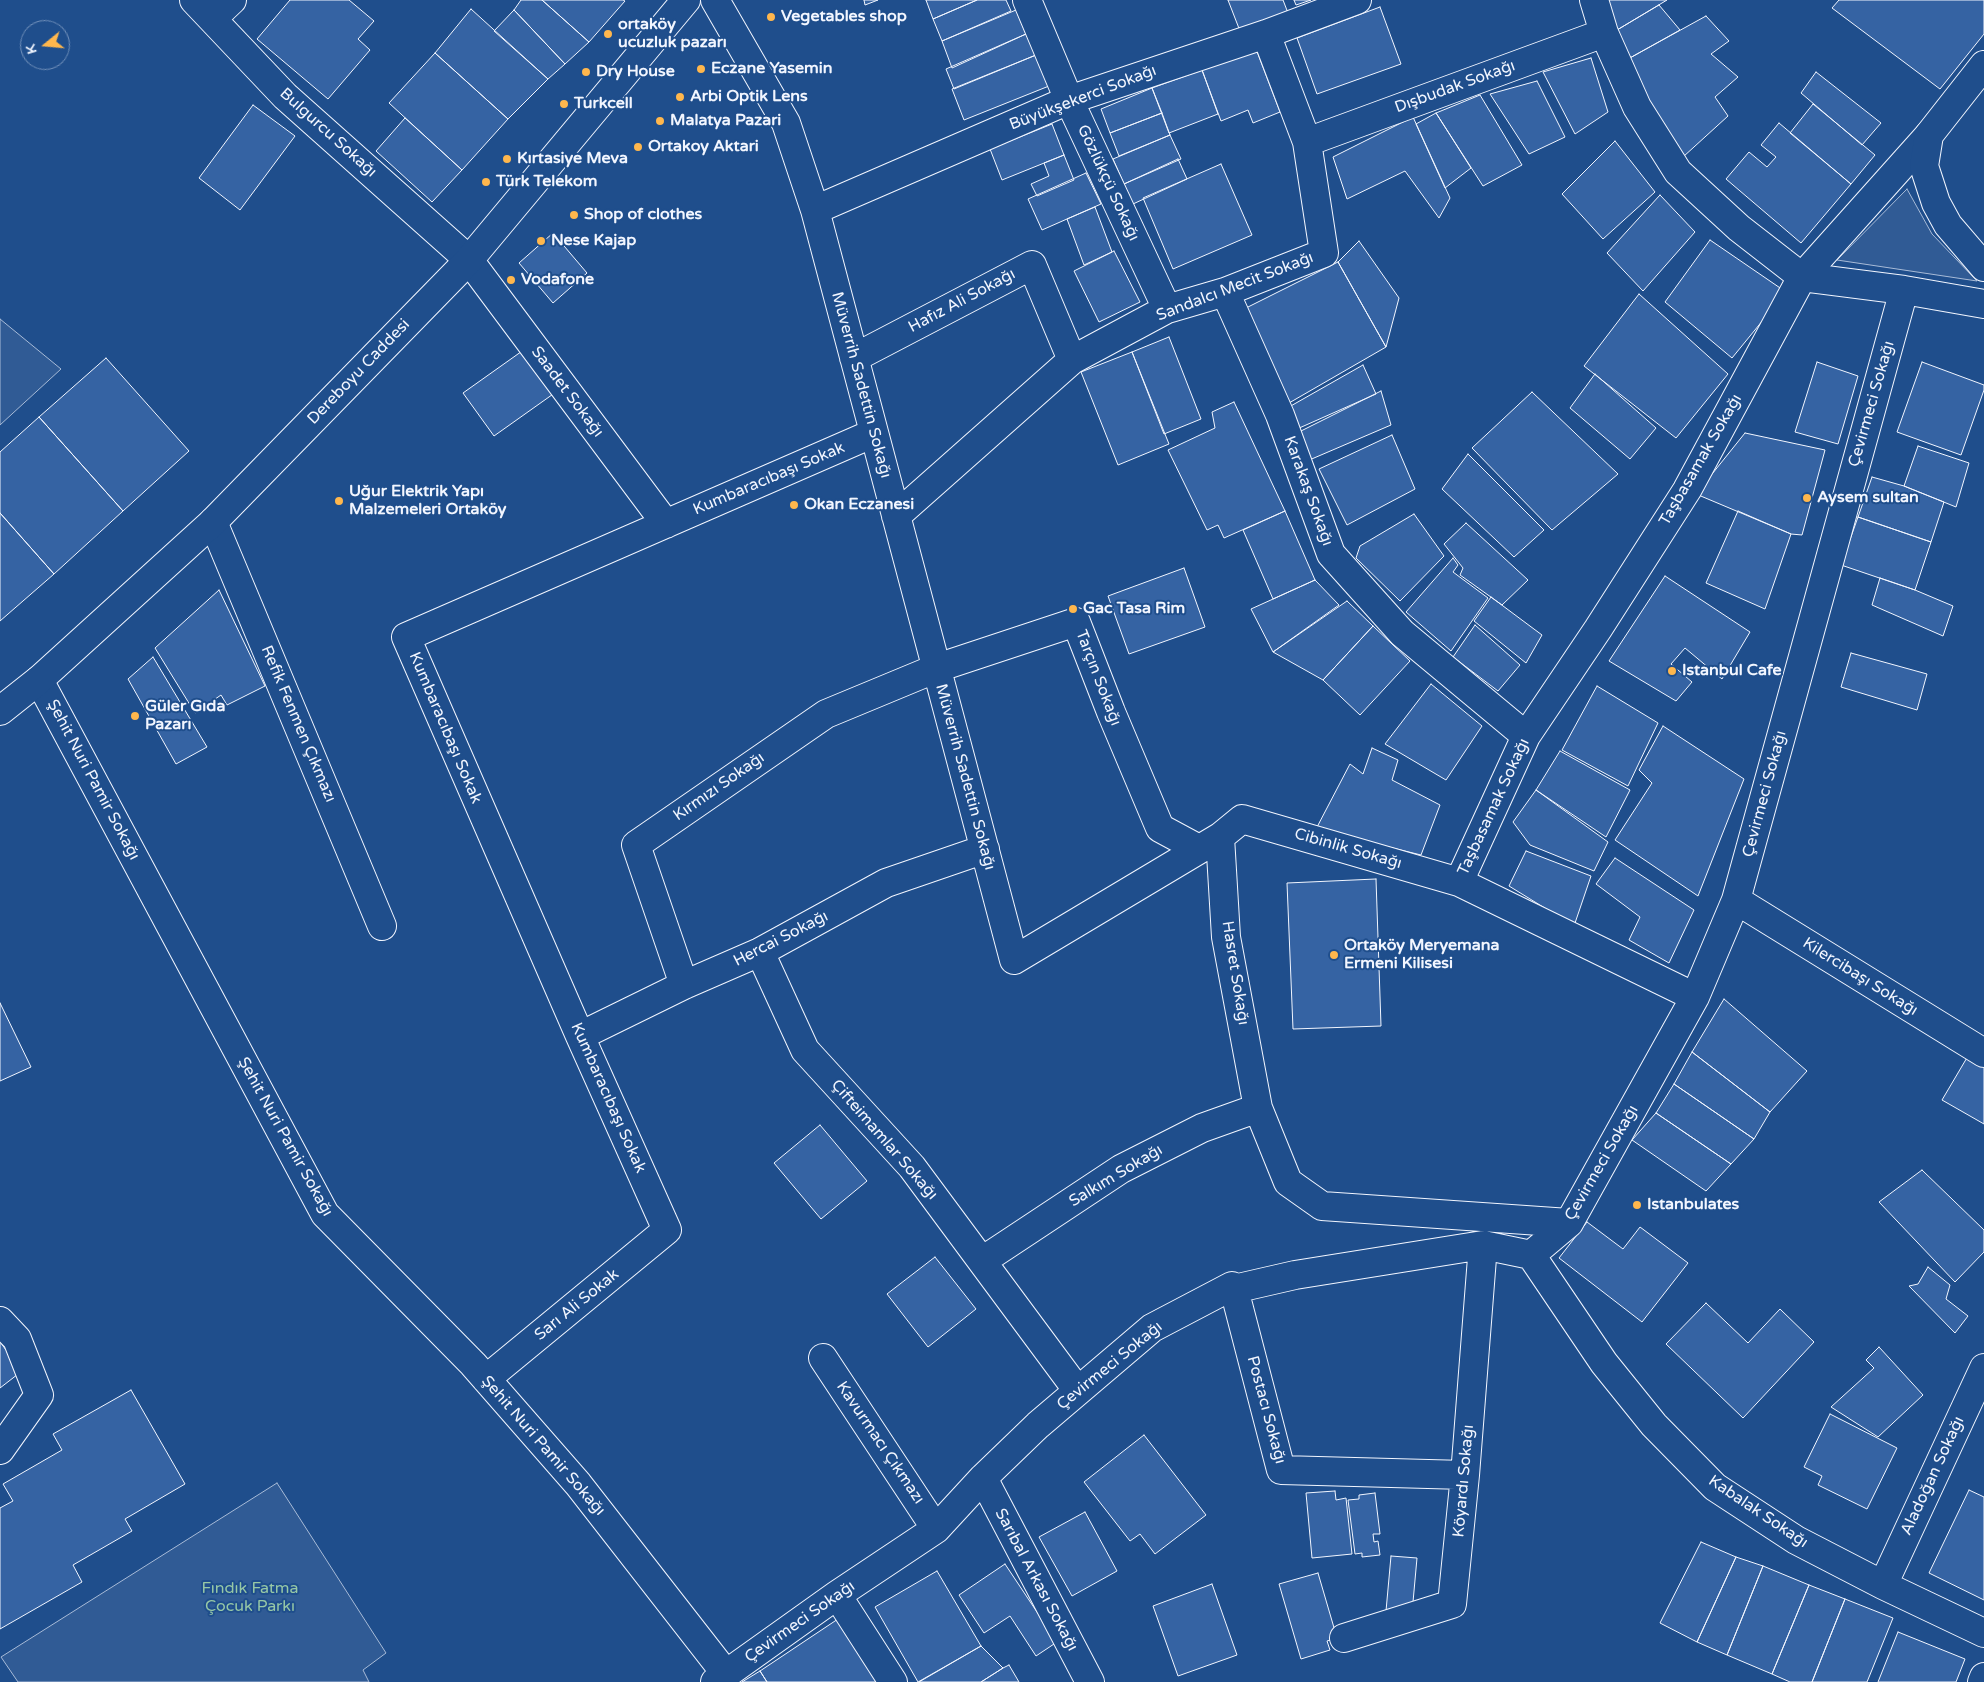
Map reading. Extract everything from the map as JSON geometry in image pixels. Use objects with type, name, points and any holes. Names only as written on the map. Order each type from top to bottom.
[{"type":"street","name":"Bulgurcu Sokağı","points":[[194,0],[285,96],[469,260]]},
{"type":"street","points":[[212,19],[232,0]]},
{"type":"street","name":"Dereboyu Caddesi","points":[[0,711],[39,680],[213,522],[469,260],[686,0]]},
{"type":"street","name":"Müverrih Sadettin Sokağı","points":[[715,0],[786,124],[816,210],[1014,960]]},
{"type":"street","name":"Gözlükçü Sokağı","points":[[1027,0],[1070,100],[1167,310]]},
{"type":"street","name":"Büyükşekerci Sokağı","points":[[816,210],[1070,100],[1266,34],[1356,0]]},
{"type":"street","points":[[1594,0],[1604,32],[1637,107],[1678,172],[1739,228],[1802,276],[1904,290],[1984,304]]},
{"type":"street","name":"Dışbudak Sokağı","points":[[1307,142],[1604,32]]},
{"type":"street","name":"Sandalcı Mecit Sokağı","points":[[896,516],[1072,360],[1167,310],[1225,292],[1324,252],[1307,142],[1266,34]]},
{"type":"street","name":"Taşbasamak Sokağı","points":[[1459,882],[1526,736],[1598,629],[1687,490],[1802,276],[1929,135],[1984,65]]},
{"type":"street","points":[[1929,135],[1924,166],[1936,203],[1948,225],[1984,267]]},
{"type":"street","name":"Saadet Sokağı","points":[[469,260],[666,524]]},
{"type":"street","name":"Hafız Ali Sokağı","points":[[854,358],[1032,265],[1072,360]]},
{"type":"street","name":"Çevirmeci Sokağı","points":[[721,1678],[837,1595],[936,1529],[983,1478],[1038,1425],[1152,1328],[1232,1286],[1234,1289],[1295,1276],[1483,1244],[1531,1255],[1569,1223],[1695,997],[1736,900],[1904,290]]},
{"type":"street","name":"Karakaş Sokağı","points":[[1225,292],[1280,415],[1331,554],[1402,634],[1526,736]]},
{"type":"street","name":"Kumbaracıbaşı Sokak","points":[[668,1230],[580,1036],[406,637],[874,433]]},
{"type":"street","name":"Refik Fenmen Çıkmazı","points":[[213,522],[382,926]]},
{"type":"street","name":"Tarçın Sokağı","points":[[937,668],[1076,622],[1114,720],[1160,828],[1210,843]]},
{"type":"street","name":"Kırmızı Sokağı","points":[[684,985],[636,844],[826,714],[937,668]]},
{"type":"street","name":"Şehit Nuri Pamir Sokağı","points":[[39,680],[325,1214],[486,1379],[578,1484],[721,1678]]},
{"type":"street","name":"Cibinlik Sokağı","points":[[1014,960],[1210,843],[1242,819],[1459,882],[1695,997]]},
{"type":"street","name":"Hasret Sokağı","points":[[1210,843],[1258,1108],[1288,1182],[1322,1206],[1569,1223]]},
{"type":"street","name":"Hercai Sokağı","points":[[580,1036],[684,985],[760,952],[886,883],[984,850]]},
{"type":"street","name":"Kilercibaşı Sokağı","points":[[1736,900],[1984,1053]]},
{"type":"street","name":"Çifteimamlar Sokağı","points":[[760,952],[805,1050],[912,1166],[1078,1391]]},
{"type":"street","name":"Salkım Sokağı","points":[[982,1261],[1121,1169],[1202,1128],[1258,1108]]},
{"type":"street","name":"Sarı Ali Sokak","points":[[486,1379],[668,1230]]},
{"type":"street","name":"Köyardı Sokağı","points":[[1344,1638],[1452,1604],[1466,1475],[1483,1244]]},
{"type":"street","name":"Kabalak Sokağı","points":[[1531,1255],[1604,1363],[1654,1425],[1715,1488],[1796,1540],[1984,1633]]},
{"type":"street","name":"Postacı Sokağı","points":[[1234,1289],[1281,1470],[1466,1475]]},
{"type":"street","points":[[0,1321],[17,1338],[39,1395],[0,1450]]},
{"type":"street","name":"Kavurmacı Çıkmazı","points":[[823,1358],[936,1529]]},
{"type":"street","name":"Aladoğan Sokağı","points":[[1883,1584],[1984,1368]]},
{"type":"street","name":"Sarıbal Arkası Sokağı","points":[[983,1478],[1090,1682]]},
{"type":"street","points":[[837,1595],[893,1682]]},
{"type":"street","points":[[1982,1682],[1984,1677]]},
{"type":"green space","points":[[1907,189],[1932,234],[1977,281],[1837,260]]},
{"type":"green space","points":[[0,319],[61,369],[0,425]]},
{"type":"green space","name":"Fındık Fatma Çocuk Parkı","points":[[277,1483],[386,1653],[363,1670],[369,1682],[18,1682],[1,1657]]},
{"type":"building","points":[[290,0],[349,0],[374,21],[358,39],[370,50],[328,99],[257,39]]},
{"type":"building","points":[[521,0],[542,0],[589,42],[565,64],[514,10]]},
{"type":"building","points":[[542,0],[623,0],[625,1],[589,42]]},
{"type":"building","points":[[864,0],[878,0],[865,5]]},
{"type":"building","points":[[926,0],[977,0],[933,19]]},
{"type":"building","points":[[977,0],[1006,0],[1011,11],[942,41],[933,19]]},
{"type":"building","points":[[1228,0],[1283,0],[1288,13],[1240,31]]},
{"type":"building","points":[[1294,0],[1311,0],[1296,5]]},
{"type":"building","points":[[1607,0],[1667,0],[1617,30]]},
{"type":"building","points":[[1839,0],[1984,0],[1984,34],[1940,89],[1832,8]]},
{"type":"building","points":[[1659,5],[1680,30],[1628,59],[1617,30]]},
{"type":"building","points":[[1380,7],[1401,64],[1317,94],[1297,38]]},
{"type":"building","points":[[471,9],[548,79],[508,119],[435,53]]},
{"type":"building","points":[[514,10],[565,64],[548,79],[494,31]]},
{"type":"building","points":[[1016,10],[1026,34],[952,68],[942,41]]},
{"type":"building","points":[[1706,16],[1729,41],[1711,54],[1738,77],[1715,97],[1728,116],[1683,157],[1642,89],[1628,59]]},
{"type":"building","points":[[1026,34],[1036,55],[954,89],[946,69]]},
{"type":"building","points":[[1256,49],[1280,112],[1253,123],[1248,110],[1221,121],[1202,70]]},
{"type":"building","points":[[435,53],[508,119],[462,170],[389,103]]},
{"type":"building","points":[[1036,55],[1049,86],[964,120],[952,89]]},
{"type":"building","points":[[1591,58],[1608,112],[1575,134],[1543,72]]},
{"type":"building","points":[[1202,70],[1218,114],[1169,133],[1152,88]]},
{"type":"building","points":[[1816,72],[1881,123],[1862,145],[1801,93]]},
{"type":"building","points":[[1537,81],[1565,137],[1529,154],[1490,94]]},
{"type":"building","points":[[1152,88],[1162,113],[1110,133],[1101,109]]},
{"type":"building","points":[[1480,95],[1522,165],[1483,186],[1436,113]]},
{"type":"building","points":[[1813,104],[1875,155],[1851,184],[1790,133]]},
{"type":"building","points":[[253,105],[295,136],[240,210],[199,178]]},
{"type":"building","points":[[1162,113],[1170,135],[1119,156],[1110,133]]},
{"type":"building","points":[[1436,113],[1471,168],[1445,188],[1416,124]]},
{"type":"building","points":[[1413,117],[1450,198],[1439,218],[1405,171],[1347,199],[1333,157]]},
{"type":"building","points":[[405,118],[462,170],[432,202],[376,151]]},
{"type":"building","points":[[1779,123],[1851,184],[1801,243],[1726,179],[1749,152],[1767,167],[1776,157],[1761,145]]},
{"type":"building","points":[[1052,124],[1064,155],[1002,180],[990,149]]},
{"type":"building","points":[[1170,135],[1181,159],[1124,184],[1113,159]]},
{"type":"building","points":[[1615,141],[1655,192],[1603,239],[1562,194]]},
{"type":"building","points":[[1064,155],[1074,180],[1037,196],[1031,184],[1049,176],[1044,163]]},
{"type":"building","points":[[1178,159],[1187,179],[1133,204],[1124,184]]},
{"type":"building","points":[[1221,164],[1252,235],[1173,269],[1143,198]]},
{"type":"building","points":[[1086,173],[1101,204],[1042,230],[1028,199]]},
{"type":"building","points":[[1660,195],[1695,232],[1643,291],[1607,253]]},
{"type":"building","points":[[1095,207],[1112,252],[1084,265],[1067,219]]},
{"type":"building","points":[[553,233],[587,273],[553,303],[519,263]]},
{"type":"building","points":[[1710,240],[1786,292],[1732,358],[1665,302]]},
{"type":"building","points":[[1359,241],[1399,298],[1386,347],[1338,262]]},
{"type":"building","points":[[1114,251],[1140,302],[1099,322],[1074,271]]},
{"type":"building","points":[[1338,262],[1386,347],[1289,403],[1242,310]]},
{"type":"building","points":[[1639,294],[1728,374],[1676,438],[1584,366]]},
{"type":"building","points":[[1169,337],[1201,419],[1164,434],[1132,352]]},
{"type":"building","points":[[525,349],[556,392],[494,436],[463,393]]},
{"type":"building","points":[[1132,352],[1169,444],[1118,465],[1081,372]]},
{"type":"building","points":[[106,358],[189,451],[123,511],[39,417]]},
{"type":"building","points":[[1817,362],[1858,376],[1838,444],[1795,432]]},
{"type":"building","points":[[1922,362],[1984,385],[1984,390],[1961,455],[1897,432]]},
{"type":"building","points":[[1363,365],[1376,394],[1297,429],[1289,407]]},
{"type":"building","points":[[1595,374],[1656,428],[1630,459],[1570,408]]},
{"type":"building","points":[[1381,391],[1391,425],[1307,461],[1297,433]]},
{"type":"building","points":[[1532,392],[1618,474],[1552,530],[1472,448]]},
{"type":"building","points":[[1234,402],[1285,511],[1224,538],[1218,525],[1207,530],[1168,450],[1215,428],[1212,412]]},
{"type":"building","points":[[39,417],[123,511],[54,574],[0,513],[0,452]]},
{"type":"building","points":[[1745,433],[1825,450],[1802,535],[1791,534],[1696,494]]},
{"type":"building","points":[[1392,435],[1415,489],[1347,525],[1319,469]]},
{"type":"building","points":[[1918,446],[1969,463],[1956,507],[1904,486]]},
{"type":"building","points":[[1468,454],[1544,530],[1514,557],[1442,489]]},
{"type":"building","points":[[1872,477],[1904,486],[1944,502],[1931,542],[1858,517]]},
{"type":"building","points":[[1285,511],[1315,580],[1273,599],[1243,530]]},
{"type":"building","points":[[1738,511],[1791,534],[1765,609],[1706,583]]},
{"type":"building","points":[[0,513],[54,574],[0,621]]},
{"type":"building","points":[[1414,514],[1444,556],[1400,601],[1356,558],[1360,546]]},
{"type":"building","points":[[1858,517],[1931,542],[1915,590],[1841,565]]},
{"type":"building","points":[[1466,523],[1528,580],[1502,605],[1460,575],[1463,568],[1444,544]]},
{"type":"building","points":[[1453,558],[1458,565],[1453,572],[1488,598],[1451,651],[1406,612]]},
{"type":"building","points":[[1184,568],[1205,627],[1129,654],[1108,596]]},
{"type":"building","points":[[1665,576],[1750,632],[1722,679],[1685,648],[1671,664],[1692,682],[1676,701],[1609,661]]},
{"type":"building","points":[[1880,578],[1953,606],[1943,636],[1872,605]]},
{"type":"building","points":[[1315,580],[1339,605],[1273,652],[1251,609]]},
{"type":"building","points":[[219,590],[265,686],[227,705],[221,695],[195,713],[155,648]]},
{"type":"building","points":[[1491,597],[1542,635],[1526,663],[1474,621]]},
{"type":"building","points":[[1347,601],[1373,626],[1323,680],[1273,652]]},
{"type":"building","points":[[1475,625],[1520,665],[1498,691],[1453,657]]},
{"type":"building","points":[[1373,626],[1410,661],[1360,715],[1323,680]]},
{"type":"building","points":[[1851,653],[1927,674],[1917,710],[1841,687]]},
{"type":"building","points":[[153,657],[207,747],[176,764],[128,679]]},
{"type":"building","points":[[1431,684],[1482,726],[1446,780],[1385,744]]},
{"type":"building","points":[[1597,686],[1658,723],[1628,786],[1562,750]]},
{"type":"building","points":[[1663,726],[1744,779],[1698,896],[1615,840],[1652,783],[1639,770]]},
{"type":"building","points":[[1372,748],[1398,760],[1392,780],[1440,805],[1421,855],[1316,829],[1350,764],[1363,774]]},
{"type":"building","points":[[1560,751],[1630,790],[1606,837],[1536,790]]},
{"type":"building","points":[[1536,790],[1608,842],[1594,871],[1530,845],[1513,822]]},
{"type":"building","points":[[1526,851],[1591,876],[1574,926],[1509,886]]},
{"type":"building","points":[[1615,858],[1694,910],[1669,963],[1629,940],[1640,917],[1596,884]]},
{"type":"building","name":"Ortaköy Meryemana Ermeni Kilisesi","points":[[1376,879],[1381,1026],[1293,1029],[1287,883]]},
{"type":"building","points":[[1724,999],[1807,1071],[1770,1112],[1692,1052]]},
{"type":"building","points":[[0,1003],[31,1067],[0,1081]]},
{"type":"building","points":[[1692,1052],[1770,1112],[1754,1139],[1674,1084]]},
{"type":"building","points":[[1968,1056],[1984,1065],[1984,1124],[1942,1100]]},
{"type":"building","points":[[1674,1084],[1754,1139],[1731,1164],[1656,1113]]},
{"type":"building","points":[[1656,1113],[1731,1164],[1706,1191],[1632,1140]]},
{"type":"building","points":[[820,1125],[867,1181],[821,1219],[774,1163]]},
{"type":"building","points":[[1922,1170],[1984,1230],[1984,1252],[1955,1282],[1879,1202]]},
{"type":"building","points":[[1587,1222],[1623,1249],[1640,1227],[1688,1263],[1642,1322],[1559,1258]]},
{"type":"building","points":[[935,1257],[976,1309],[928,1347],[887,1294]]},
{"type":"building","points":[[1928,1267],[1950,1285],[1946,1299],[1968,1316],[1955,1333],[1909,1286],[1918,1284]]},
{"type":"building","points":[[1706,1303],[1748,1343],[1780,1309],[1814,1342],[1743,1418],[1666,1344]]},
{"type":"building","points":[[0,1342],[22,1371],[0,1388]]},
{"type":"building","points":[[1879,1347],[1923,1395],[1878,1437],[1831,1407],[1874,1368],[1866,1360]]},
{"type":"building","points":[[131,1390],[185,1484],[125,1519],[132,1531],[73,1565],[82,1582],[0,1629],[0,1508],[13,1501],[3,1484],[62,1450],[53,1434]]},
{"type":"building","points":[[1830,1414],[1897,1448],[1867,1509],[1818,1485],[1822,1476],[1804,1467]]},
{"type":"building","points":[[1144,1435],[1206,1515],[1155,1554],[1140,1534],[1130,1541],[1084,1482]]},
{"type":"building","points":[[1969,1490],[1984,1497],[1984,1600],[1929,1573]]},
{"type":"building","points":[[1335,1491],[1336,1500],[1346,1498],[1352,1554],[1312,1558],[1306,1493]]},
{"type":"building","points":[[1375,1493],[1380,1534],[1373,1534],[1374,1542],[1378,1541],[1380,1555],[1362,1557],[1362,1553],[1355,1554],[1348,1500],[1359,1499],[1359,1495]]},
{"type":"building","points":[[1085,1512],[1117,1571],[1072,1596],[1039,1537]]},
{"type":"building","points":[[1701,1542],[1736,1557],[1697,1642],[1660,1623]]},
{"type":"building","points":[[1391,1556],[1417,1558],[1412,1613],[1386,1611]]},
{"type":"building","points":[[1736,1557],[1763,1566],[1727,1655],[1697,1642]]},
{"type":"building","points":[[1005,1564],[1057,1642],[1036,1656],[1010,1616],[984,1633],[959,1595]]},
{"type":"building","points":[[1763,1566],[1809,1585],[1772,1674],[1727,1655]]},
{"type":"building","points":[[937,1571],[981,1646],[918,1682],[875,1607]]},
{"type":"building","points":[[1318,1573],[1337,1638],[1327,1641],[1330,1650],[1301,1659],[1279,1584]]},
{"type":"building","points":[[1212,1584],[1237,1655],[1178,1676],[1153,1606]]},
{"type":"building","points":[[1809,1585],[1845,1599],[1812,1682],[1790,1682],[1772,1674]]},
{"type":"building","points":[[1845,1599],[1893,1618],[1867,1682],[1812,1682]]},
{"type":"building","points":[[838,1619],[880,1682],[767,1682],[760,1671]]},
{"type":"building","points":[[1898,1632],[1965,1659],[1956,1682],[1878,1682]]},
{"type":"building","points":[[981,1646],[1003,1668],[981,1682],[919,1682]]},
{"type":"building","points":[[1009,1665],[1019,1682],[981,1682],[1003,1668]]},
{"type":"building","points":[[760,1671],[767,1682],[742,1682]]},
{"type":"place","name":"Vegetables shop","points":[[771,17]]},
{"type":"place","name":"ortaköy ucuzluk pazarı","points":[[608,34]]},
{"type":"place","name":"Eczane Yasemin","points":[[701,69]]},
{"type":"place","name":"Dry House","points":[[586,72]]},
{"type":"place","name":"Arbi Optik Lens","points":[[680,97]]},
{"type":"place","name":"Turkcell","points":[[564,104]]},
{"type":"place","name":"Malatya Pazari","points":[[660,121]]},
{"type":"place","name":"Ortakoy Aktari","points":[[638,147]]},
{"type":"place","name":"Kırtasiye Meva","points":[[507,159]]},
{"type":"place","name":"Türk Telekom","points":[[486,182]]},
{"type":"place","name":"Shop of clothes","points":[[574,215]]},
{"type":"place","name":"Nese Kajap","points":[[541,241]]},
{"type":"place","name":"Vodafone","points":[[511,280]]},
{"type":"place","name":"Aysem sultan","points":[[1807,498]]},
{"type":"place","name":"Uğur Elektrik Yapı Malzemeleri Ortaköy","points":[[339,501]]},
{"type":"place","name":"Okan Eczanesi","points":[[794,505]]},
{"type":"place","name":"Gac Tasa Rim","points":[[1073,609]]},
{"type":"place","name":"Istanbul Cafe","points":[[1672,671]]},
{"type":"place","name":"Güler Gıda Pazarı","points":[[135,716]]},
{"type":"place","name":"Ortaköy Meryemana Ermeni Kilisesi","points":[[1334,955]]},
{"type":"place","name":"Istanbulates","points":[[1637,1205]]}]
